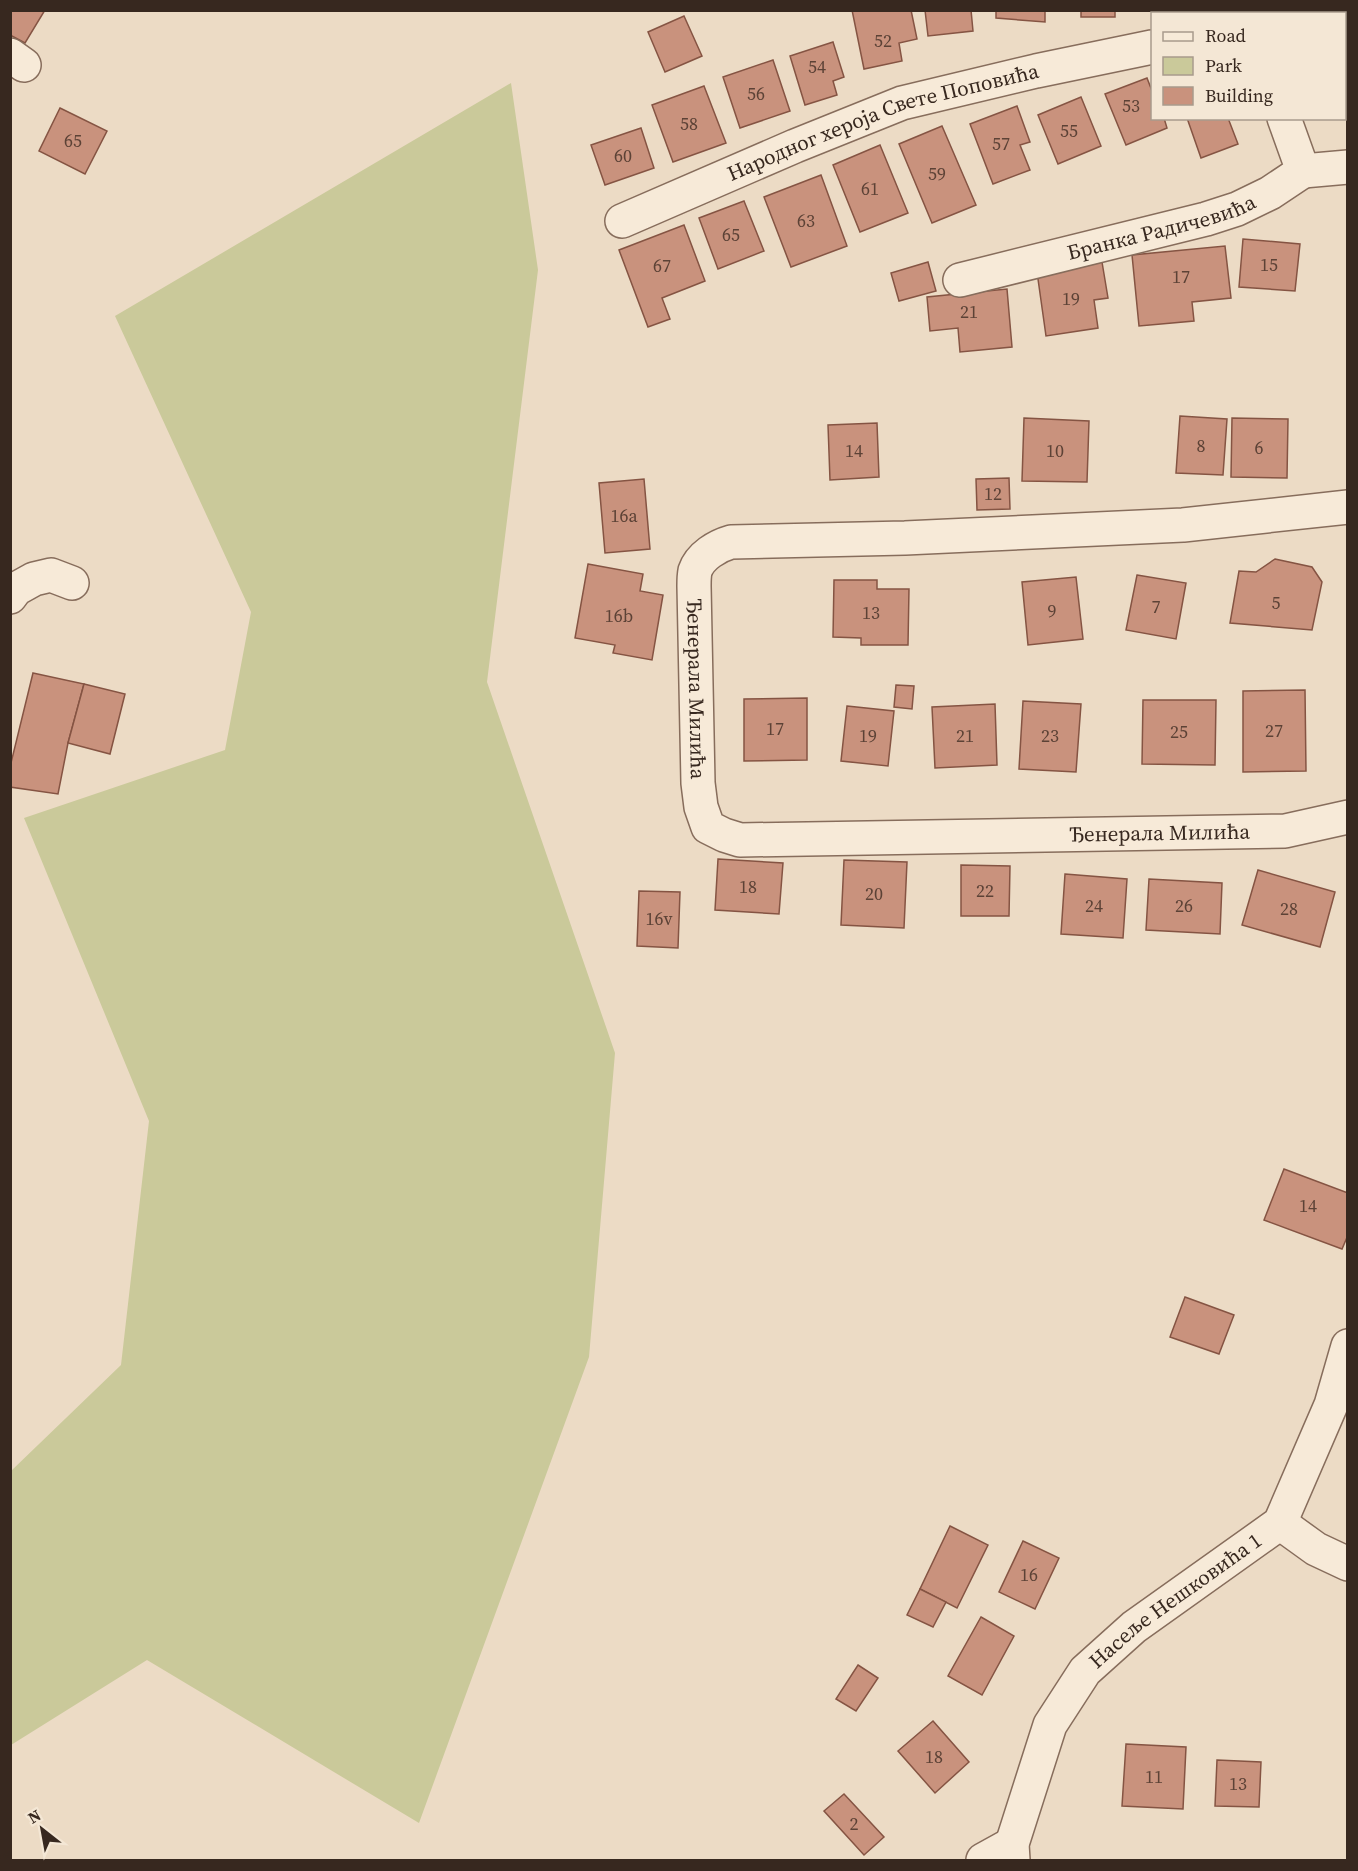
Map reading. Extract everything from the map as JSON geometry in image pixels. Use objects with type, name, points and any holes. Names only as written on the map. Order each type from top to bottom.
[{"type":"street","name":"Народног хероја Свете Поповића","points":[[622,220],[902,103],[1036,71],[1151,47]]},
{"type":"street","points":[[1285,120],[1303,171],[1347,167]]},
{"type":"street","name":"Бранка Радичевића","points":[[960,280],[1238,209],[1270,193],[1303,171]]},
{"type":"street","name":"Ђенерала Милића","points":[[1347,507],[1183,525],[905,538],[731,542],[718,546],[704,558],[695,570],[694,586],[698,783],[701,807],[708,827],[724,835],[740,840],[1286,831],[1347,817]]},
{"type":"street","points":[[10,597],[16,589],[42,577],[51,575],[72,583]]},
{"type":"street","name":"Насеље Нешковића 1","points":[[1012,1852],[1050,1725],[1085,1671],[1134,1627],[1280,1523],[1331,1405],[1346,1352]]},
{"type":"street","points":[[1280,1523],[1316,1549],[1347,1564]]},
{"type":"street","points":[[983,1860],[1012,1852]]},
{"type":"green space","points":[[511,83],[538,270],[487,682],[615,1053],[589,1357],[419,1823],[147,1660],[11,1745],[11,1471],[121,1365],[149,1121],[24,818],[225,750],[251,612],[115,316]]},
{"type":"building","points":[[11,10],[45,10],[25,43],[10,35]]},
{"type":"building","points":[[852,10],[911,10],[917,39],[899,43],[902,61],[864,69]]},
{"type":"building","points":[[925,10],[971,10],[973,31],[928,36]]},
{"type":"building","points":[[996,10],[1045,10],[1045,22],[996,18]]},
{"type":"building","points":[[1081,10],[1115,10],[1115,17],[1081,17]]},
{"type":"building","points":[[1149,10],[1193,10],[1192,12]]},
{"type":"building","points":[[1323,10],[1348,10],[1348,54],[1346,51],[1346,12],[1324,12]]},
{"type":"building","points":[[684,16],[702,56],[665,72],[648,32]]},
{"type":"building","points":[[833,42],[844,77],[833,81],[837,95],[805,105],[790,56]]},
{"type":"building","points":[[773,60],[790,111],[740,128],[723,77]]},
{"type":"building","points":[[1147,78],[1151,88],[1151,120],[1165,120],[1167,128],[1126,145],[1105,94]]},
{"type":"building","points":[[704,86],[726,143],[673,162],[652,105]]},
{"type":"building","points":[[1081,97],[1101,146],[1058,164],[1038,115]]},
{"type":"building","points":[[1017,106],[1030,142],[1020,145],[1030,170],[993,184],[970,124]]},
{"type":"building","points":[[60,108],[107,131],[85,174],[39,151]]},
{"type":"building","points":[[1188,120],[1229,120],[1238,144],[1201,158]]},
{"type":"building","points":[[942,126],[976,205],[932,223],[899,144]]},
{"type":"building","points":[[641,128],[654,168],[605,185],[591,145]]},
{"type":"building","points":[[880,145],[908,213],[860,232],[833,165]]},
{"type":"building","points":[[821,175],[847,246],[791,267],[764,197]]},
{"type":"building","points":[[744,201],[764,251],[718,269],[699,218]]},
{"type":"building","points":[[684,225],[705,281],[662,298],[670,319],[648,327],[619,250]]},
{"type":"building","points":[[1243,239],[1300,244],[1295,291],[1239,287]]},
{"type":"building","points":[[1225,246],[1231,298],[1192,302],[1194,321],[1139,326],[1132,255]]},
{"type":"building","points":[[928,262],[936,291],[899,301],[891,273]]},
{"type":"building","points":[[1102,262],[1108,298],[1094,300],[1098,328],[1046,336],[1037,272]]},
{"type":"building","points":[[1007,289],[1012,347],[960,352],[958,328],[930,331],[927,297]]},
{"type":"building","points":[[1180,416],[1227,419],[1223,475],[1176,473]]},
{"type":"building","points":[[1024,418],[1089,421],[1087,482],[1022,481]]},
{"type":"building","points":[[1232,418],[1288,419],[1287,478],[1231,477]]},
{"type":"building","points":[[877,423],[879,477],[830,480],[828,425]]},
{"type":"building","points":[[1009,478],[1010,509],[977,510],[976,479]]},
{"type":"building","points":[[644,479],[650,549],[605,553],[599,483]]},
{"type":"building","points":[[1275,559],[1312,567],[1322,582],[1312,630],[1230,623],[1239,571],[1256,572]]},
{"type":"building","points":[[588,564],[643,574],[640,591],[663,595],[652,660],[613,653],[615,645],[575,638]]},
{"type":"building","points":[[1137,575],[1186,583],[1176,639],[1126,630]]},
{"type":"building","points":[[1076,577],[1083,639],[1028,645],[1022,582]]},
{"type":"building","points":[[834,580],[877,580],[877,589],[909,589],[908,645],[861,645],[861,638],[833,637]]},
{"type":"building","points":[[33,673],[84,684],[68,743],[58,794],[10,787],[10,767]]},
{"type":"building","points":[[84,684],[125,694],[110,754],[68,743]]},
{"type":"building","points":[[896,685],[914,686],[912,709],[894,707]]},
{"type":"building","points":[[1305,690],[1306,771],[1243,772],[1243,691]]},
{"type":"building","points":[[807,698],[807,760],[744,761],[744,699]]},
{"type":"building","points":[[1143,700],[1216,700],[1215,765],[1142,764]]},
{"type":"building","points":[[1023,701],[1081,704],[1076,772],[1019,769]]},
{"type":"building","points":[[995,704],[997,765],[935,768],[932,707]]},
{"type":"building","points":[[847,706],[894,711],[888,766],[841,761]]},
{"type":"building","points":[[718,859],[783,863],[779,914],[715,910]]},
{"type":"building","points":[[844,860],[907,862],[904,928],[841,925]]},
{"type":"building","points":[[961,865],[1010,866],[1009,916],[961,916]]},
{"type":"building","points":[[1258,870],[1335,892],[1320,947],[1242,925]]},
{"type":"building","points":[[1065,874],[1127,879],[1123,938],[1061,934]]},
{"type":"building","points":[[1149,879],[1222,883],[1220,934],[1146,930]]},
{"type":"building","points":[[639,891],[680,892],[678,948],[637,946]]},
{"type":"building","points":[[1284,1169],[1348,1193],[1348,1235],[1342,1249],[1264,1220]]},
{"type":"building","points":[[1185,1297],[1234,1315],[1219,1354],[1170,1337]]},
{"type":"building","points":[[950,1526],[988,1545],[957,1608],[920,1589]]},
{"type":"building","points":[[1023,1541],[1059,1558],[1035,1609],[999,1592]]},
{"type":"building","points":[[920,1589],[946,1602],[933,1627],[907,1615]]},
{"type":"building","points":[[981,1617],[1014,1636],[982,1695],[948,1676]]},
{"type":"building","points":[[858,1665],[878,1678],[856,1711],[836,1699]]},
{"type":"building","points":[[933,1721],[969,1762],[935,1793],[898,1751]]},
{"type":"building","points":[[1126,1744],[1186,1747],[1183,1809],[1122,1806]]},
{"type":"building","points":[[1217,1760],[1261,1762],[1259,1807],[1215,1806]]},
{"type":"building","points":[[844,1794],[884,1837],[864,1855],[824,1811]]}]
